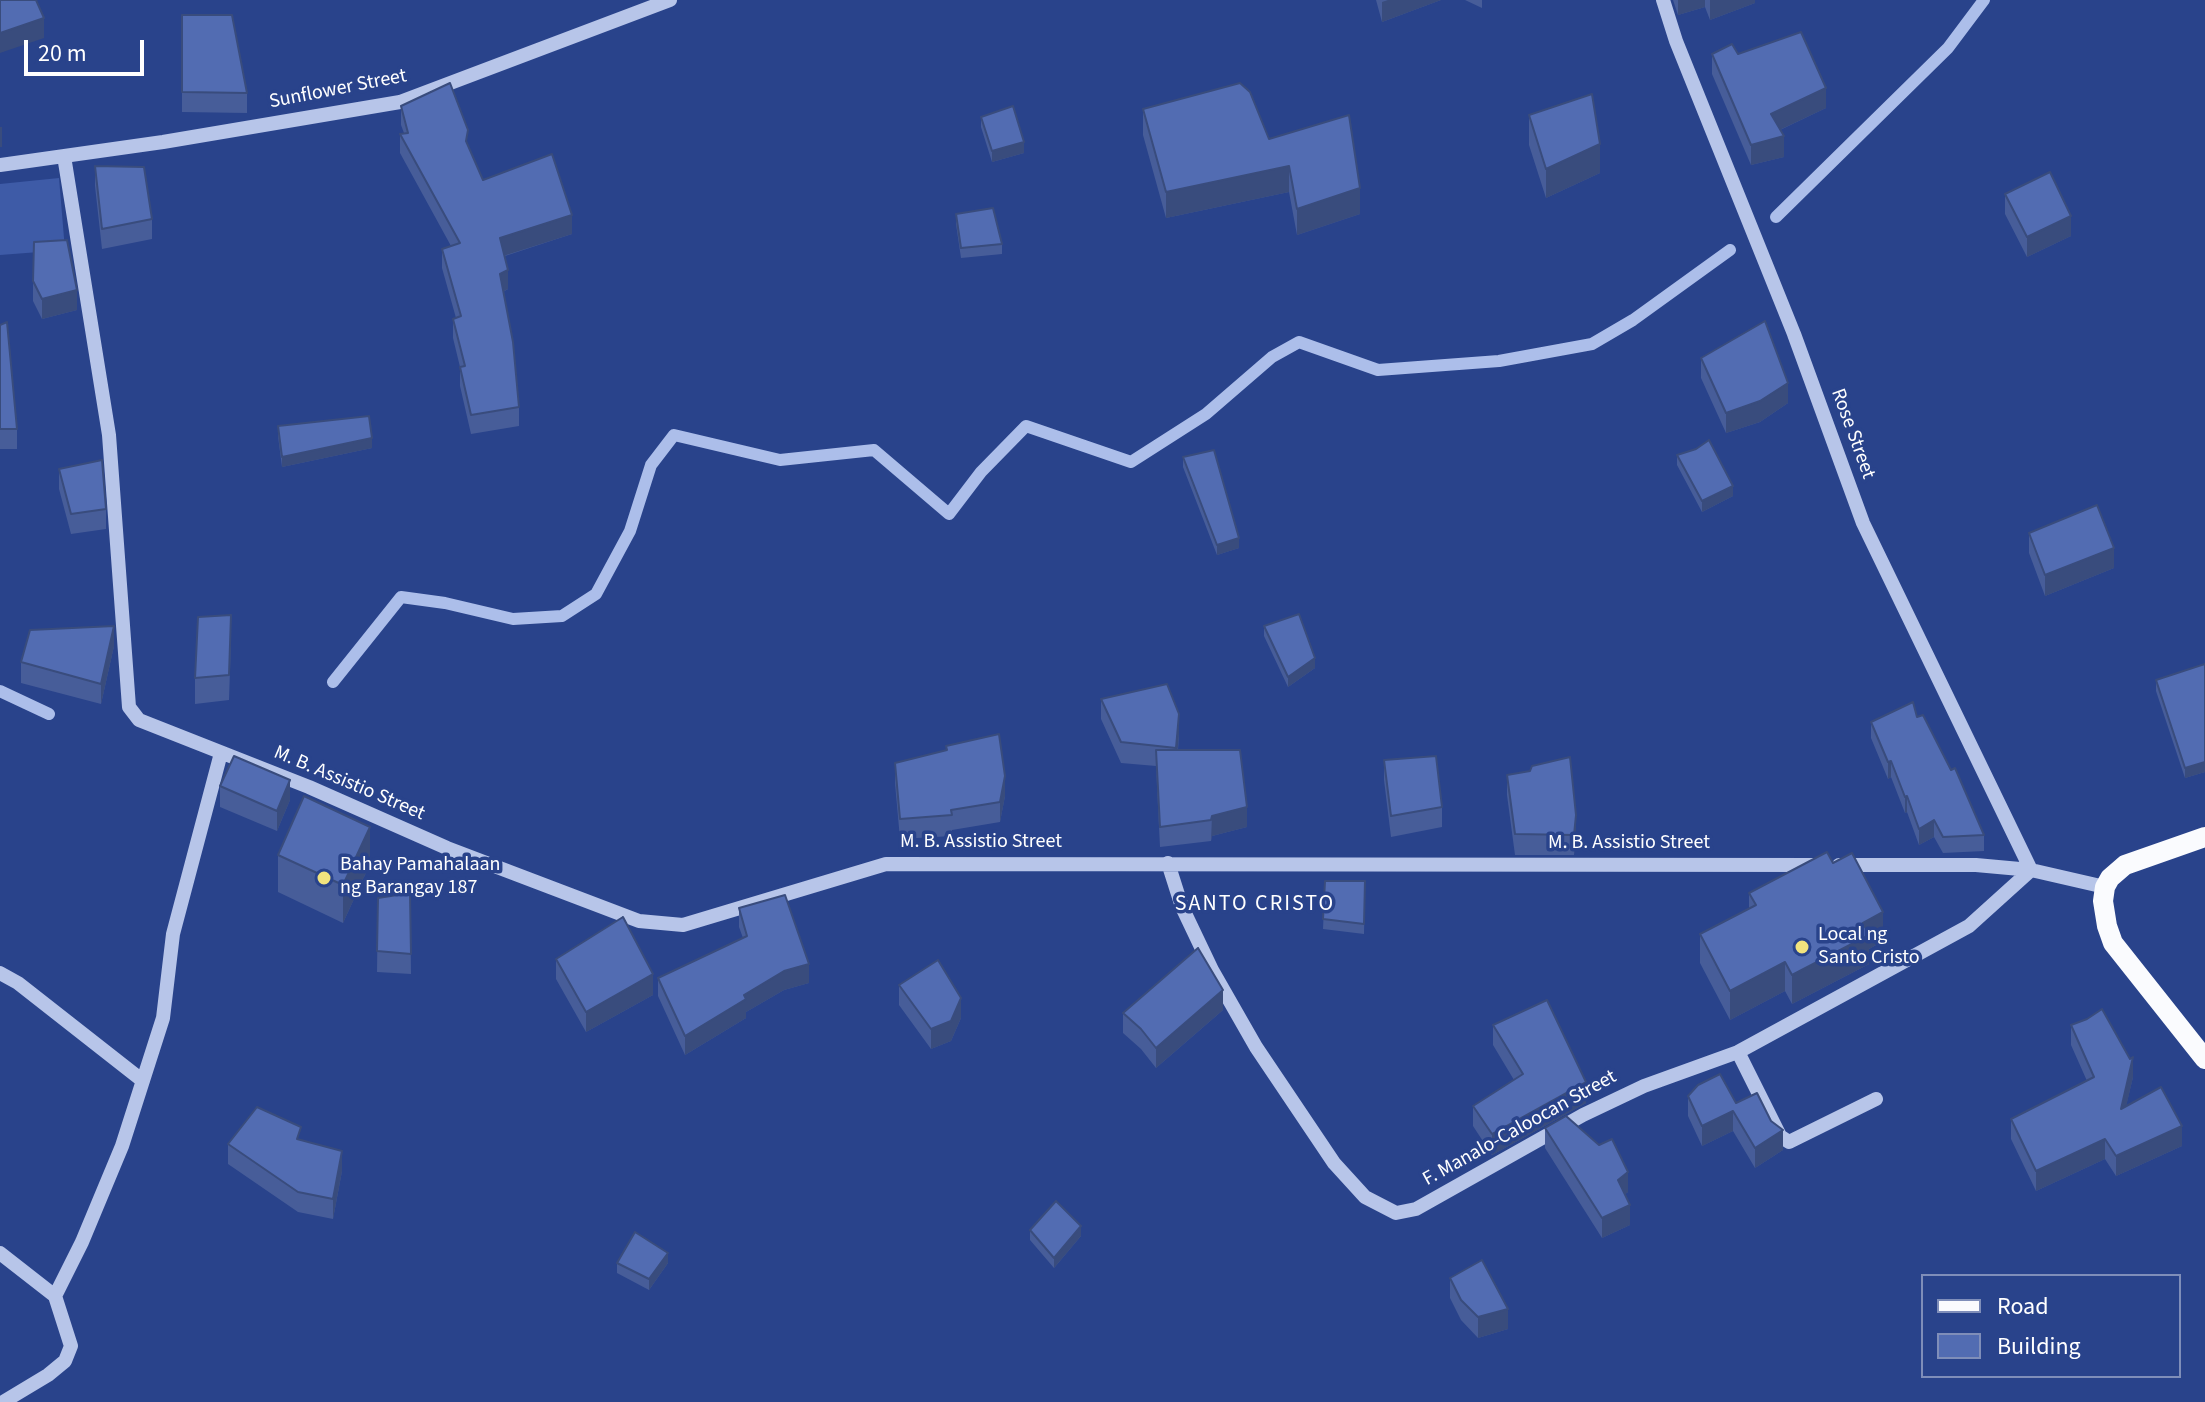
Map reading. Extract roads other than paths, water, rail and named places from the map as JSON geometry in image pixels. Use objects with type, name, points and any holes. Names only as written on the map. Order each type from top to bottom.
[{"type":"main road","points":[[2205,837],[2135,859],[2116,871],[2105,887],[2103,912],[2113,943],[2205,1059]]},
{"type":"street","name":"Sunflower Street","points":[[0,165],[163,142],[400,102],[648,4],[670,0]]},
{"type":"street","name":"Rose Street","points":[[1663,0],[1681,56],[1794,334],[1863,523],[2031,870]]},
{"type":"street","name":"M. B. Assistio Street","points":[[64,156],[109,435],[129,707],[139,720],[309,787],[447,848],[639,921],[683,925],[886,864],[1976,865],[2031,870],[2105,887]]},
{"type":"street","points":[[55,1296],[82,1242],[116,1160],[163,1018],[173,934],[221,753]]},
{"type":"street","name":"F. Manalo-Caloocan Street","points":[[1168,863],[1182,907],[1212,970],[1256,1047],[1334,1163],[1365,1197],[1396,1213],[1416,1209],[1630,1092],[1738,1052],[1969,926],[2031,870]]},
{"type":"street","points":[[0,973],[18,983],[143,1081]]},
{"type":"street","points":[[1738,1052],[1780,1136],[1789,1142],[1876,1099]]},
{"type":"street","points":[[0,1253],[55,1296],[71,1346],[65,1361],[3,1402]]},
{"type":"waterway","points":[[1776,217],[1948,48],[1984,0]]},
{"type":"waterway","points":[[333,682],[401,597],[445,603],[513,619],[562,616],[596,594],[630,531],[651,465],[674,435],[780,460],[874,450],[949,514],[981,472],[1026,426],[1131,462],[1206,414],[1272,357],[1299,342],[1378,370],[1499,361],[1592,344],[1633,320],[1730,250]]},
{"type":"waterway","points":[[0,691],[49,714]]},
{"type":"place","name":"Bahay Pamahalaan ng Barangay 187","points":[[324,878]]},
{"type":"place","name":"Local ng Santo Cristo","points":[[1802,947]]},
{"type":"district","name":"SANTO CRISTO","points":[[1255,905]]}]
